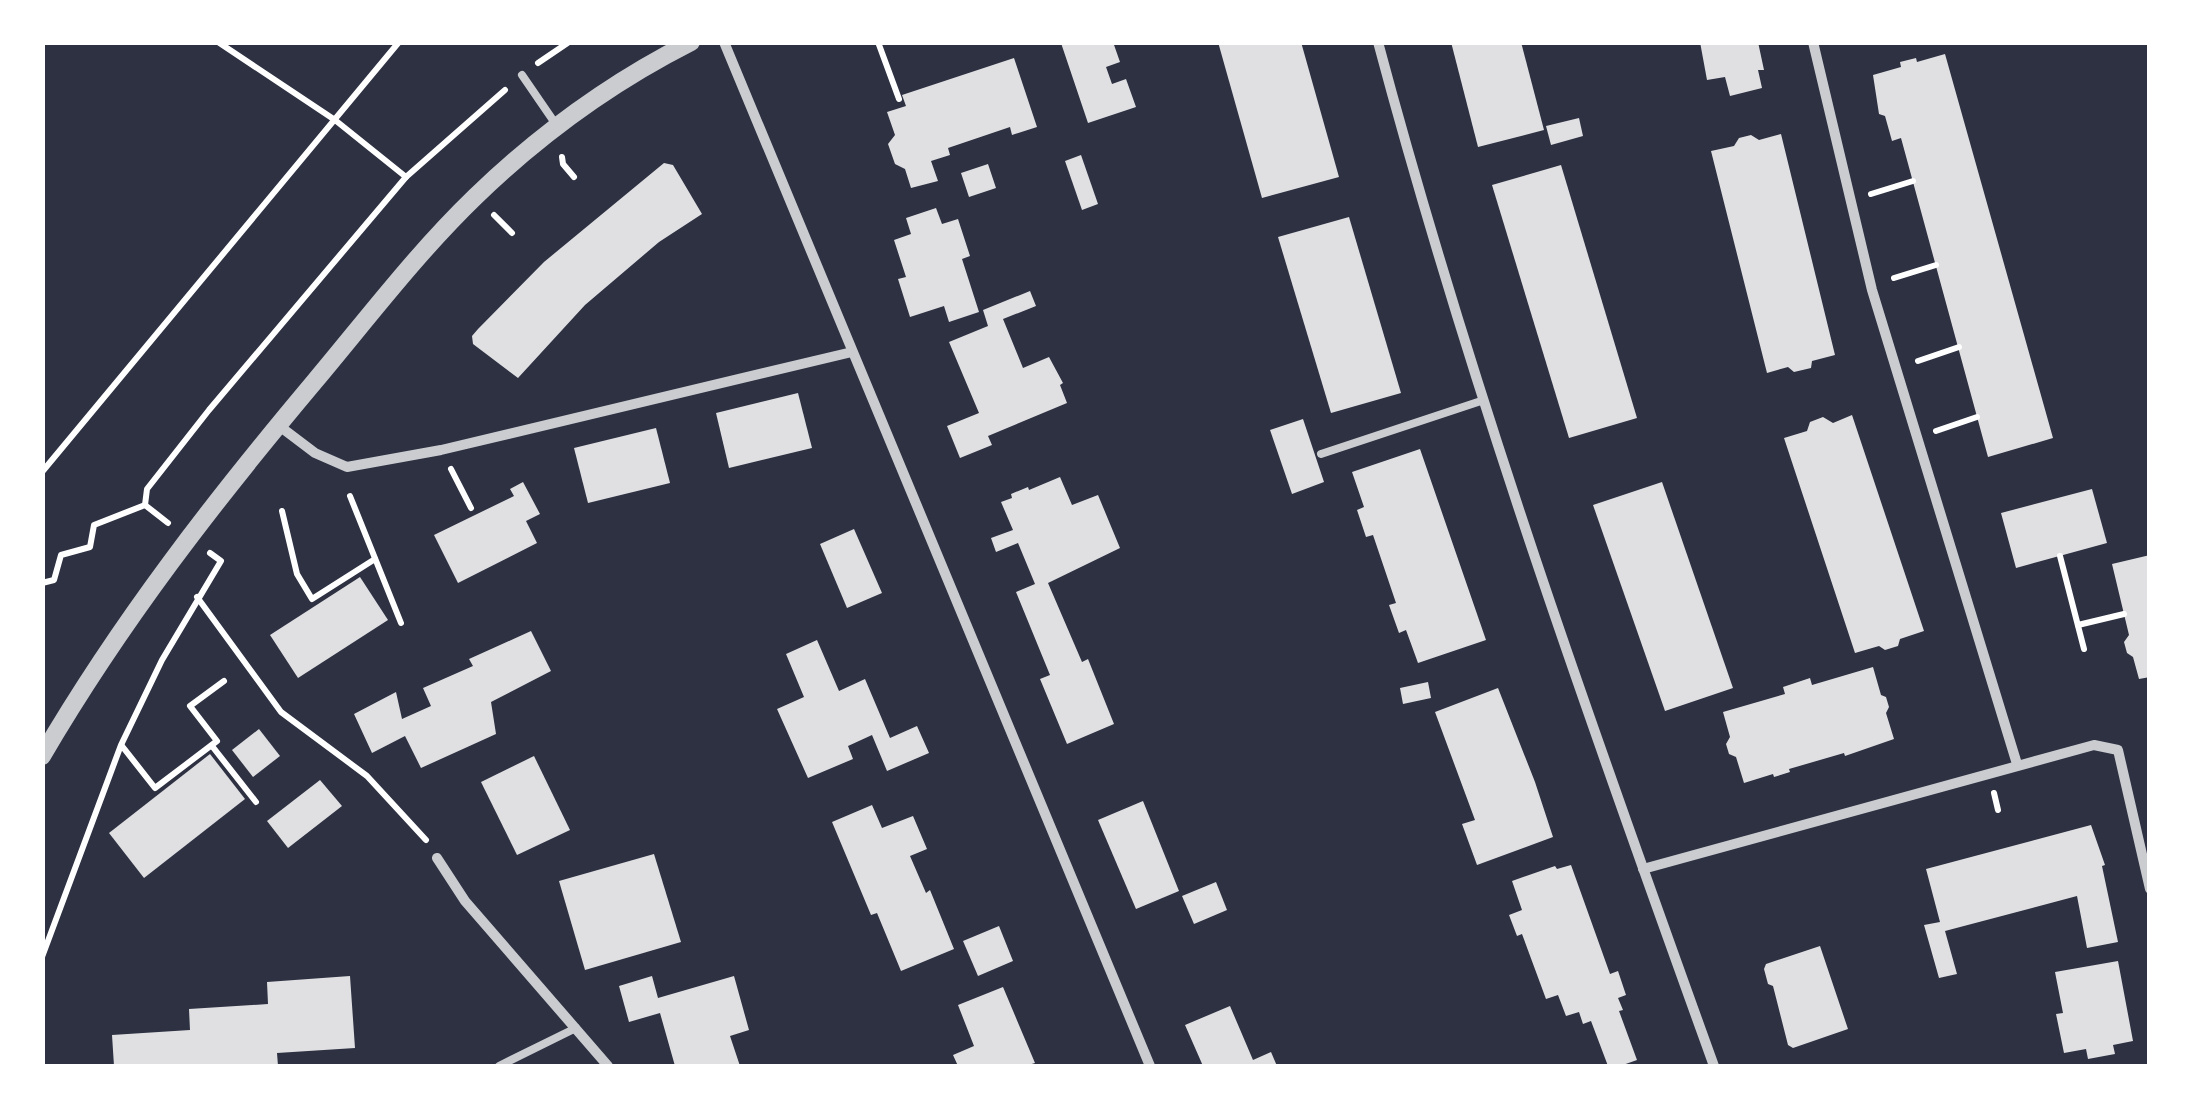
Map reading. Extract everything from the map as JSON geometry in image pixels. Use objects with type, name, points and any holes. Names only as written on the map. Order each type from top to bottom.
[{"type":"street","points":[[42,756],[108,649],[188,537],[440,234],[475,196],[557,126],[612,86],[691,42]]},
{"type":"street","points":[[724,42],[1150,1066]]},
{"type":"street","points":[[1378,42],[1481,401],[1714,1066]]},
{"type":"street","points":[[1813,42],[1871,285],[2017,764]]},
{"type":"street","points":[[278,425],[315,453],[347,466],[441,450],[852,352]]},
{"type":"street","points":[[1642,869],[2094,745],[2118,750],[2150,889]]},
{"type":"street","points":[[437,858],[465,900],[608,1066]]},
{"type":"lane","points":[[522,75],[557,126]]},
{"type":"lane","points":[[1321,454],[1481,401]]},
{"type":"lane","points":[[499,1066],[576,1028]]},
{"type":"path","points":[[218,42],[335,120],[406,177]]},
{"type":"path","points":[[42,472],[399,42]]},
{"type":"path","points":[[42,583],[54,580],[61,555],[90,547],[94,525],[145,505],[147,489],[209,410],[406,177],[522,75],[568,42]]},
{"type":"path","points":[[878,42],[899,99]]},
{"type":"path","points":[[562,164],[574,177]]},
{"type":"path","points":[[1850,200],[1913,181]]},
{"type":"path","points":[[498,219],[512,232]]},
{"type":"path","points":[[1871,285],[1936,265]]},
{"type":"path","points":[[1895,368],[1959,347]]},
{"type":"path","points":[[1916,438],[1977,417]]},
{"type":"path","points":[[441,450],[471,508]]},
{"type":"path","points":[[350,496],[401,624]]},
{"type":"path","points":[[282,511],[297,574],[312,599],[376,559]]},
{"type":"path","points":[[2060,556],[2084,649]]},
{"type":"path","points":[[42,957],[121,745],[162,660],[221,561]]},
{"type":"path","points":[[198,598],[281,712],[367,776],[426,839],[437,858]]},
{"type":"path","points":[[2078,625],[2124,614]]},
{"type":"path","points":[[121,745],[155,788],[217,741],[190,706],[224,681]]},
{"type":"path","points":[[212,746],[256,802]]},
{"type":"building","points":[[1113,42],[1120,62],[1106,67],[1112,84],[1126,79],[1136,107],[1088,123],[1061,43]]},
{"type":"building","points":[[1218,42],[1301,42],[1339,177],[1262,198]]},
{"type":"building","points":[[1451,42],[1521,42],[1544,130],[1478,147]]},
{"type":"building","points":[[1700,42],[1758,42],[1764,70],[1758,70],[1762,88],[1730,96],[1725,77],[1707,80]]},
{"type":"building","points":[[1945,54],[2053,438],[1988,457],[1901,138],[1892,141],[1885,116],[1879,114],[1873,75],[1901,67],[1900,62]]},
{"type":"building","points":[[1014,58],[1037,127],[1012,135],[1010,127],[948,148],[950,155],[931,161],[938,181],[911,188],[905,169],[895,164],[888,144],[895,135],[887,112],[906,106],[902,95]]},
{"type":"building","points":[[1579,118],[1583,136],[1551,145],[1546,126]]},
{"type":"building","points":[[1781,134],[1835,355],[1812,361],[1811,368],[1794,372],[1788,367],[1767,373],[1711,151],[1734,146],[1739,138],[1751,135],[1759,140]]},
{"type":"building","points":[[1081,155],[1098,204],[1082,210],[1065,161]]},
{"type":"building","points":[[664,163],[673,165],[702,214],[659,242],[585,305],[518,378],[473,344],[472,336],[478,329],[544,262]]},
{"type":"building","points":[[988,164],[996,188],[969,197],[961,173]]},
{"type":"building","points":[[1561,165],[1637,418],[1569,438],[1492,185]]},
{"type":"building","points":[[936,208],[942,224],[958,219],[970,256],[962,259],[979,312],[949,322],[944,306],[910,317],[898,279],[906,277],[894,240],[911,234],[906,218]]},
{"type":"building","points":[[1349,217],[1401,393],[1331,413],[1278,237]]},
{"type":"building","points":[[1030,291],[1036,306],[1003,319],[1023,368],[1049,357],[1063,383],[1060,385],[1067,403],[988,436],[992,445],[960,458],[947,426],[979,413],[949,342],[988,326],[983,310]]},
{"type":"building","points":[[798,393],[812,448],[729,468],[716,413]]},
{"type":"building","points":[[1852,415],[1924,631],[1900,639],[1898,646],[1885,650],[1879,646],[1855,653],[1784,438],[1807,431],[1810,422],[1823,417],[1833,423]]},
{"type":"building","points":[[1303,419],[1324,482],[1292,494],[1270,430]]},
{"type":"building","points":[[656,428],[670,483],[588,503],[574,448]]},
{"type":"building","points":[[1420,449],[1486,640],[1418,663],[1406,630],[1399,633],[1389,605],[1396,603],[1373,535],[1366,537],[1357,510],[1364,507],[1352,472]]},
{"type":"building","points":[[1060,477],[1072,505],[1098,495],[1120,548],[1048,583],[1082,662],[1088,659],[1114,724],[1067,744],[1040,679],[1050,675],[1016,592],[1035,584],[1018,543],[996,552],[991,538],[1013,530],[1001,502],[1012,498],[1011,494]]},
{"type":"building","points":[[523,482],[540,514],[526,521],[537,543],[458,583],[434,535],[514,496],[510,489]]},
{"type":"building","points":[[1662,482],[1733,688],[1665,711],[1593,505]]},
{"type":"building","points":[[2092,489],[2107,543],[2016,568],[2001,513]]},
{"type":"building","points":[[854,529],[882,593],[847,608],[820,544]]},
{"type":"building","points":[[2150,555],[2150,677],[2139,679],[2124,642],[2129,635],[2112,564]]},
{"type":"building","points":[[360,577],[388,620],[298,678],[270,635]]},
{"type":"building","points":[[531,631],[551,671],[491,702],[496,734],[421,768],[405,736],[372,753],[354,714],[396,692],[402,719],[431,706],[423,688],[473,666],[469,659]]},
{"type":"building","points":[[817,640],[839,691],[865,679],[890,738],[917,726],[929,753],[887,771],[872,735],[848,746],[853,759],[808,778],[777,709],[804,697],[786,654]]},
{"type":"building","points":[[1873,667],[1889,707],[1886,713],[1894,739],[1744,783],[1736,757],[1729,754],[1726,744],[1730,737],[1723,712],[1785,694],[1783,687],[1810,678],[1812,685]]},
{"type":"building","points":[[1428,682],[1431,698],[1403,704],[1400,688]]},
{"type":"building","points":[[1498,688],[1553,837],[1477,865],[1462,824],[1475,820],[1435,712]]},
{"type":"building","points":[[259,729],[280,756],[253,777],[232,750]]},
{"type":"building","points":[[210,754],[245,799],[144,878],[109,833]]},
{"type":"building","points":[[534,756],[570,830],[517,855],[481,782]]},
{"type":"building","points":[[320,780],[342,806],[288,848],[267,821]]},
{"type":"building","points":[[1143,801],[1179,891],[1136,909],[1098,820]]},
{"type":"building","points":[[872,805],[882,828],[913,816],[927,849],[910,856],[926,893],[930,890],[954,949],[901,971],[877,913],[871,915],[832,822]]},
{"type":"building","points":[[2091,825],[2105,865],[2102,866],[2118,942],[2087,948],[2077,896],[1945,931],[1957,974],[1939,978],[1924,925],[1940,922],[1926,869]]},
{"type":"building","points":[[654,854],[681,942],[585,970],[559,881]]},
{"type":"building","points":[[1571,865],[1610,974],[1618,971],[1626,995],[1618,998],[1623,1010],[1619,1011],[1637,1060],[1620,1066],[1608,1066],[1591,1021],[1583,1024],[1579,1012],[1566,1016],[1558,995],[1546,999],[1522,934],[1517,936],[1509,915],[1522,910],[1512,881],[1555,866],[1557,869]]},
{"type":"building","points":[[1216,882],[1227,910],[1194,924],[1182,896]]},
{"type":"building","points":[[999,926],[1013,961],[978,976],[963,941]]},
{"type":"building","points":[[1820,946],[1848,1029],[1793,1048],[1788,1045],[1773,986],[1768,984],[1764,969],[1766,964]]},
{"type":"building","points":[[2118,961],[2133,1041],[2113,1045],[2115,1054],[2088,1059],[2086,1049],[2064,1053],[2056,1014],[2063,1013],[2055,972]]},
{"type":"building","points":[[350,976],[355,1048],[277,1053],[278,1066],[114,1066],[112,1035],[190,1030],[189,1009],[268,1004],[267,982]]},
{"type":"building","points":[[652,976],[658,998],[734,976],[749,1030],[730,1036],[740,1066],[675,1066],[660,1013],[629,1022],[619,986]]},
{"type":"building","points":[[1003,987],[1035,1063],[958,1066],[953,1055],[974,1046],[958,1005]]},
{"type":"building","points":[[1230,1006],[1253,1060],[1271,1052],[1277,1066],[1203,1066],[1185,1025]]}]
